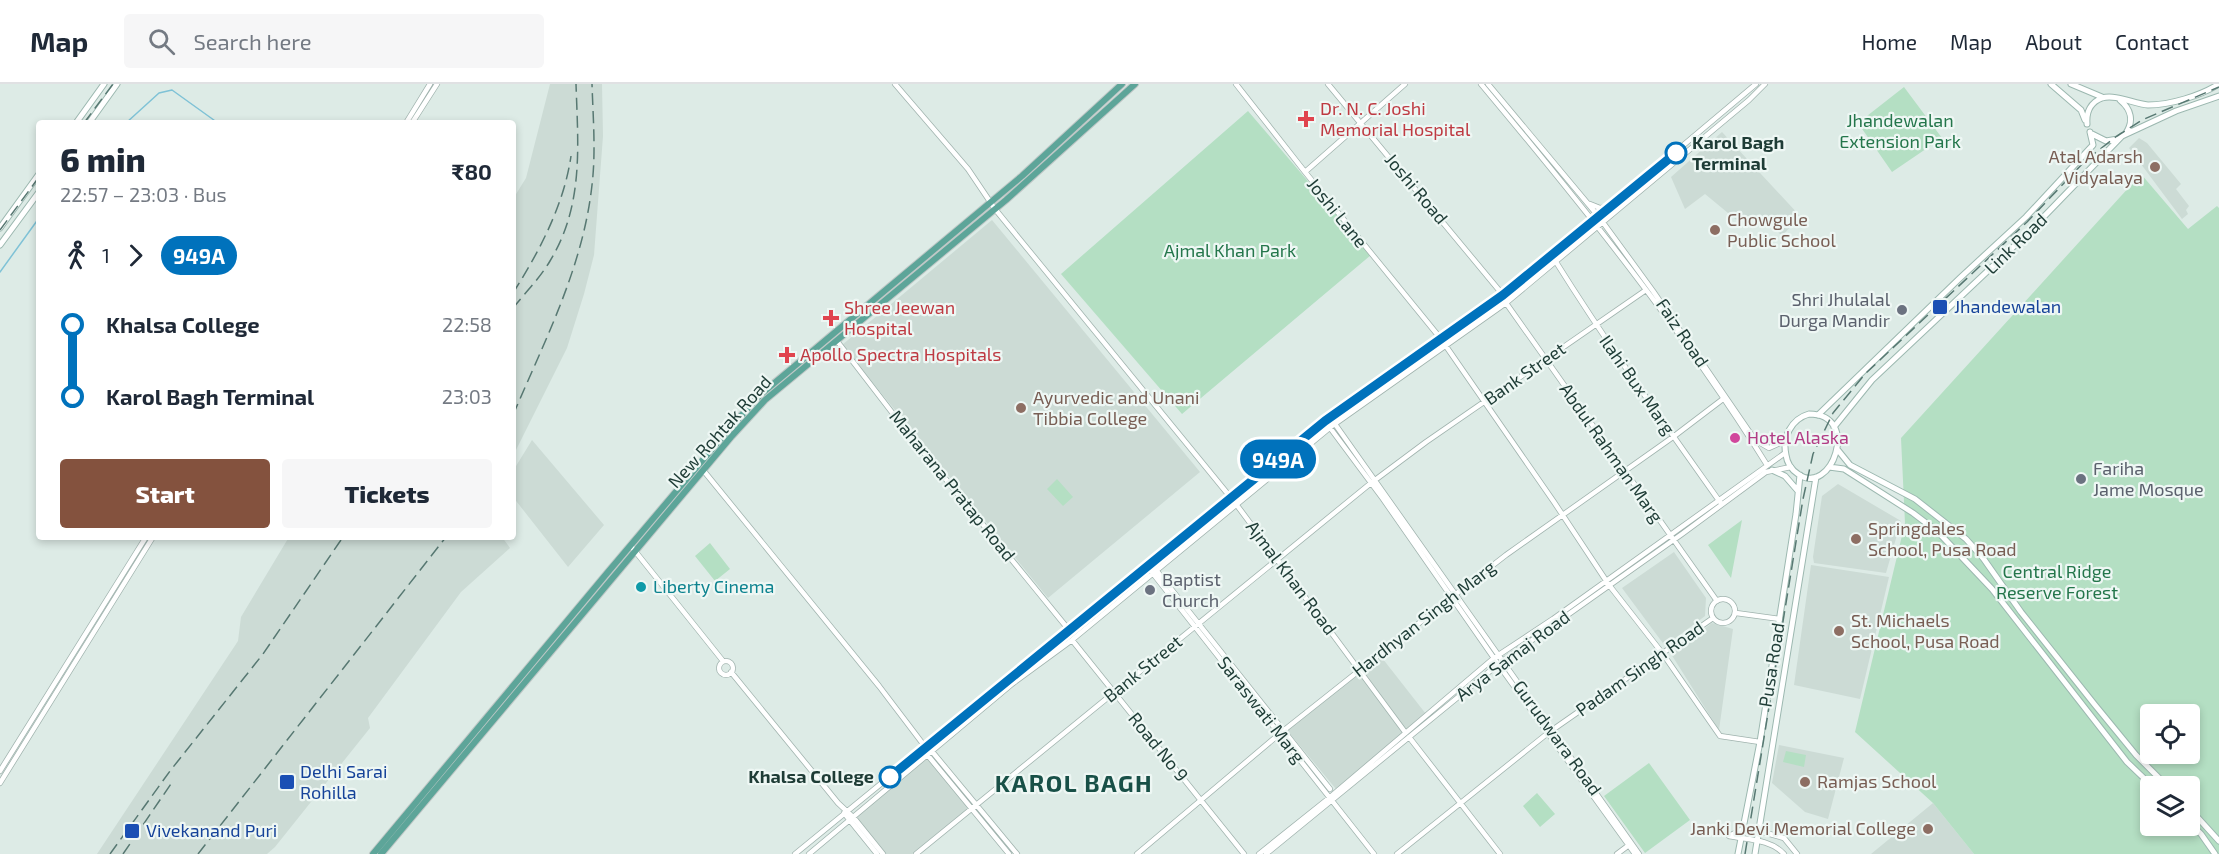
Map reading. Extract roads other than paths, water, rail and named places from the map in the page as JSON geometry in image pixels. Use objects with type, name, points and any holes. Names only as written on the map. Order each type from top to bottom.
[{"type":"main road","points":[[78,120],[104,84]]},
{"type":"main road","points":[[91,120],[117,84]]},
{"type":"main road","name":"New Rohtak Road","points":[[381,854],[729,429],[766,388],[993,206],[1122,84]]},
{"type":"main road","name":"New Rohtak Road","points":[[373,854],[633,548],[765,400],[837,341],[1135,84]]},
{"type":"main road","points":[[2051,84],[2081,110],[2090,132],[2106,141],[2115,141],[2176,111],[2219,96]]},
{"type":"main road","points":[[2071,84],[2093,95],[2148,105],[2172,102],[2219,84]]},
{"type":"main road","points":[[2087,124],[2087,114],[2092,105],[2104,98]]},
{"type":"main road","points":[[2118,99],[2127,106],[2131,116],[2130,127],[2122,136]]},
{"type":"main road","name":"Link Road","points":[[1818,415],[2026,217],[2093,145],[2090,132]]},
{"type":"main road","name":"Link Road","points":[[1834,427],[1872,380],[2028,233],[2122,136]]},
{"type":"main road","points":[[0,228],[36,178]]},
{"type":"main road","points":[[0,245],[36,196]]},
{"type":"main road","points":[[1809,414],[1818,415],[1828,419],[1834,427],[1837,449],[1829,468],[1816,477],[1807,478],[1791,467],[1785,453],[1787,435],[1800,418],[1809,414]]},
{"type":"main road","points":[[1837,449],[1850,465],[1915,499],[1966,539],[1983,558],[2021,612],[2087,696],[2156,776]]},
{"type":"main road","points":[[1769,467],[1785,476],[1798,492]]},
{"type":"main road","points":[[1829,468],[1844,469],[1913,513],[1938,532],[1992,589],[2127,762],[2142,776]]},
{"type":"main road","name":"Pusa Road","points":[[1738,854],[1760,742],[1800,475]]},
{"type":"main road","name":"Pusa Road","points":[[1755,854],[1816,477]]},
{"type":"main road","points":[[2127,762],[2136,755]]},
{"type":"main road","points":[[2200,820],[2219,840]]},
{"type":"main road","points":[[2200,833],[2215,854]]},
{"type":"street","points":[[408,120],[430,84]]},
{"type":"street","points":[[414,120],[437,84]]},
{"type":"street","name":"Ajmal Khan Road","points":[[895,84],[968,169],[993,206],[1236,504],[1405,732]]},
{"type":"street","name":"Joshi Lane","points":[[1236,84],[1447,347],[1564,515],[1608,583],[1663,654],[1720,736],[1760,742]]},
{"type":"street","name":"Joshi Road","points":[[1328,84],[1503,295]]},
{"type":"street","points":[[1305,172],[1405,84]]},
{"type":"street","points":[[1481,84],[1646,290],[1769,467]]},
{"type":"street","name":"Faiz Road","points":[[1488,84],[1600,220],[1653,291],[1755,440],[1766,447],[1773,447],[1787,435]]},
{"type":"street","points":[[1600,220],[1610,207],[1756,84]]},
{"type":"street","points":[[809,854],[852,819],[926,749],[1327,419],[1503,295],[1600,220],[1749,100],[1765,84]]},
{"type":"street","points":[[1743,97],[1749,100]]},
{"type":"street","points":[[1587,203],[1600,208],[1610,207]]},
{"type":"street","points":[[795,854],[926,749],[1072,640],[1333,426],[1506,303],[1556,262],[1594,224]]},
{"type":"street","name":"Ilahi Bux Marg","points":[[1556,262],[1595,324],[1722,505]]},
{"type":"street","name":"Bank Street","points":[[916,854],[1373,482],[1426,442],[1646,290]]},
{"type":"street","name":"Abdul Rahman Marg","points":[[1506,303],[1717,601]]},
{"type":"street","name":"Maharana Pratap Road","points":[[837,341],[904,428],[1069,630]]},
{"type":"street","name":"Hardhyan Singh Marg","points":[[1137,854],[1281,733],[1453,596],[1506,555],[1723,399]]},
{"type":"street","name":"Gurudwara Road","points":[[1327,419],[1637,854]]},
{"type":"street","name":"Arya Samaj Road","points":[[1266,854],[1500,663],[1671,538],[1722,505],[1785,453]]},
{"type":"street","points":[[1671,538],[1719,500],[1769,467],[1791,467]]},
{"type":"street","points":[[703,470],[879,686],[926,749],[1017,854]]},
{"type":"street","points":[[0,771],[144,540]]},
{"type":"street","points":[[0,783],[151,540]]},
{"type":"street","points":[[633,548],[723,661],[731,663],[733,668],[725,675],[720,671],[719,664],[723,661]]},
{"type":"street","name":"Saraswati Marg","points":[[1148,565],[1197,624],[1330,800],[1374,854]]},
{"type":"street","points":[[1259,854],[1330,800],[1405,732],[1496,657],[1608,583]]},
{"type":"street","points":[[1728,600],[1734,605],[1736,613],[1728,623],[1718,622],[1713,618],[1711,610],[1717,601],[1728,600]]},
{"type":"street","points":[[1736,613],[1780,619]]},
{"type":"street","name":"Padam Singh Road","points":[[1397,854],[1550,732],[1713,618]]},
{"type":"street","name":"Road No 9","points":[[1072,640],[1244,854]]},
{"type":"street","points":[[731,672],[838,804],[883,854]]},
{"type":"street","name":"Saraswati Marg","points":[[1281,733],[1330,789]]},
{"type":"street","points":[[1409,737],[1500,854]]},
{"type":"street","points":[[974,807],[1009,854]]},
{"type":"street","points":[[852,819],[877,854]]},
{"type":"street","points":[[1784,854],[1779,848],[1757,840],[1729,836],[1743,829],[1759,831],[1784,838],[1797,854]]},
{"type":"street","points":[[1617,854],[1630,844]]},
{"type":"waterway","points":[[129,120],[159,93],[172,90],[214,120]]},
{"type":"waterway","points":[[0,272],[36,222]]},
{"type":"railway","points":[[86,120],[113,84]]},
{"type":"railway","points":[[516,304],[550,261],[569,218],[574,197],[578,152],[576,84]]},
{"type":"railway","points":[[516,408],[561,303],[580,245],[593,173],[592,84]]},
{"type":"railway","points":[[1745,854],[1803,499],[1813,454],[1833,413],[1865,374],[2027,222],[2086,160],[2142,120],[2219,87]]},
{"type":"railway","points":[[516,288],[549,228],[563,192],[571,156]]},
{"type":"railway","points":[[0,230],[36,181]]},
{"type":"railway","points":[[110,854],[170,771],[263,654],[341,540]]},
{"type":"railway","points":[[198,854],[444,540]]},
{"type":"railway","points":[[123,854],[173,781]]},
{"type":"place","name":"Dr. N. C. Joshi Memorial Hospital","points":[[1306,119]]},
{"type":"place","name":"Karol Bagh Terminal","points":[[1676,153]]},
{"type":"place","name":"Atal Adarsh Vidyalaya","points":[[2155,167]]},
{"type":"place","name":"Chowgule Public School","points":[[1715,230]]},
{"type":"place","name":"Jhandewalan","points":[[1940,307]]},
{"type":"place","name":"Shri Jhulalal Durga Mandir","points":[[1902,310]]},
{"type":"place","name":"Shree Jeewan Hospital","points":[[831,318]]},
{"type":"place","name":"Apollo Spectra Hospitals","points":[[787,355]]},
{"type":"place","name":"Ayurvedic and Unani Tibbia College","points":[[1021,408]]},
{"type":"place","name":"Hotel Alaska","points":[[1735,438]]},
{"type":"place","name":"Fariha Jame Mosque","points":[[2081,479]]},
{"type":"place","name":"Springdales School, Pusa Road","points":[[1856,539]]},
{"type":"place","name":"Liberty Cinema","points":[[641,587]]},
{"type":"place","name":"Baptist Church","points":[[1150,590]]},
{"type":"place","name":"St. Michaels School, Pusa Road","points":[[1839,631]]},
{"type":"place","name":"Khalsa College","points":[[890,777]]},
{"type":"place","name":"Delhi Sarai Rohilla","points":[[287,782]]},
{"type":"place","name":"Ramjas School","points":[[1805,782]]},
{"type":"place","name":"Janki Devi Memorial College","points":[[1928,829]]},
{"type":"place","name":"Vivekanand Puri","points":[[132,831]]},
{"type":"district","name":"KAROL BAGH","points":[[1074,784]]},
{"type":"park label","name":"Jhandewalan Extension Park","points":[[1900,131]]},
{"type":"park label","name":"Ajmal Khan Park","points":[[1230,251]]},
{"type":"park label","name":"Central Ridge Reserve Forest","points":[[2057,582]]}]
